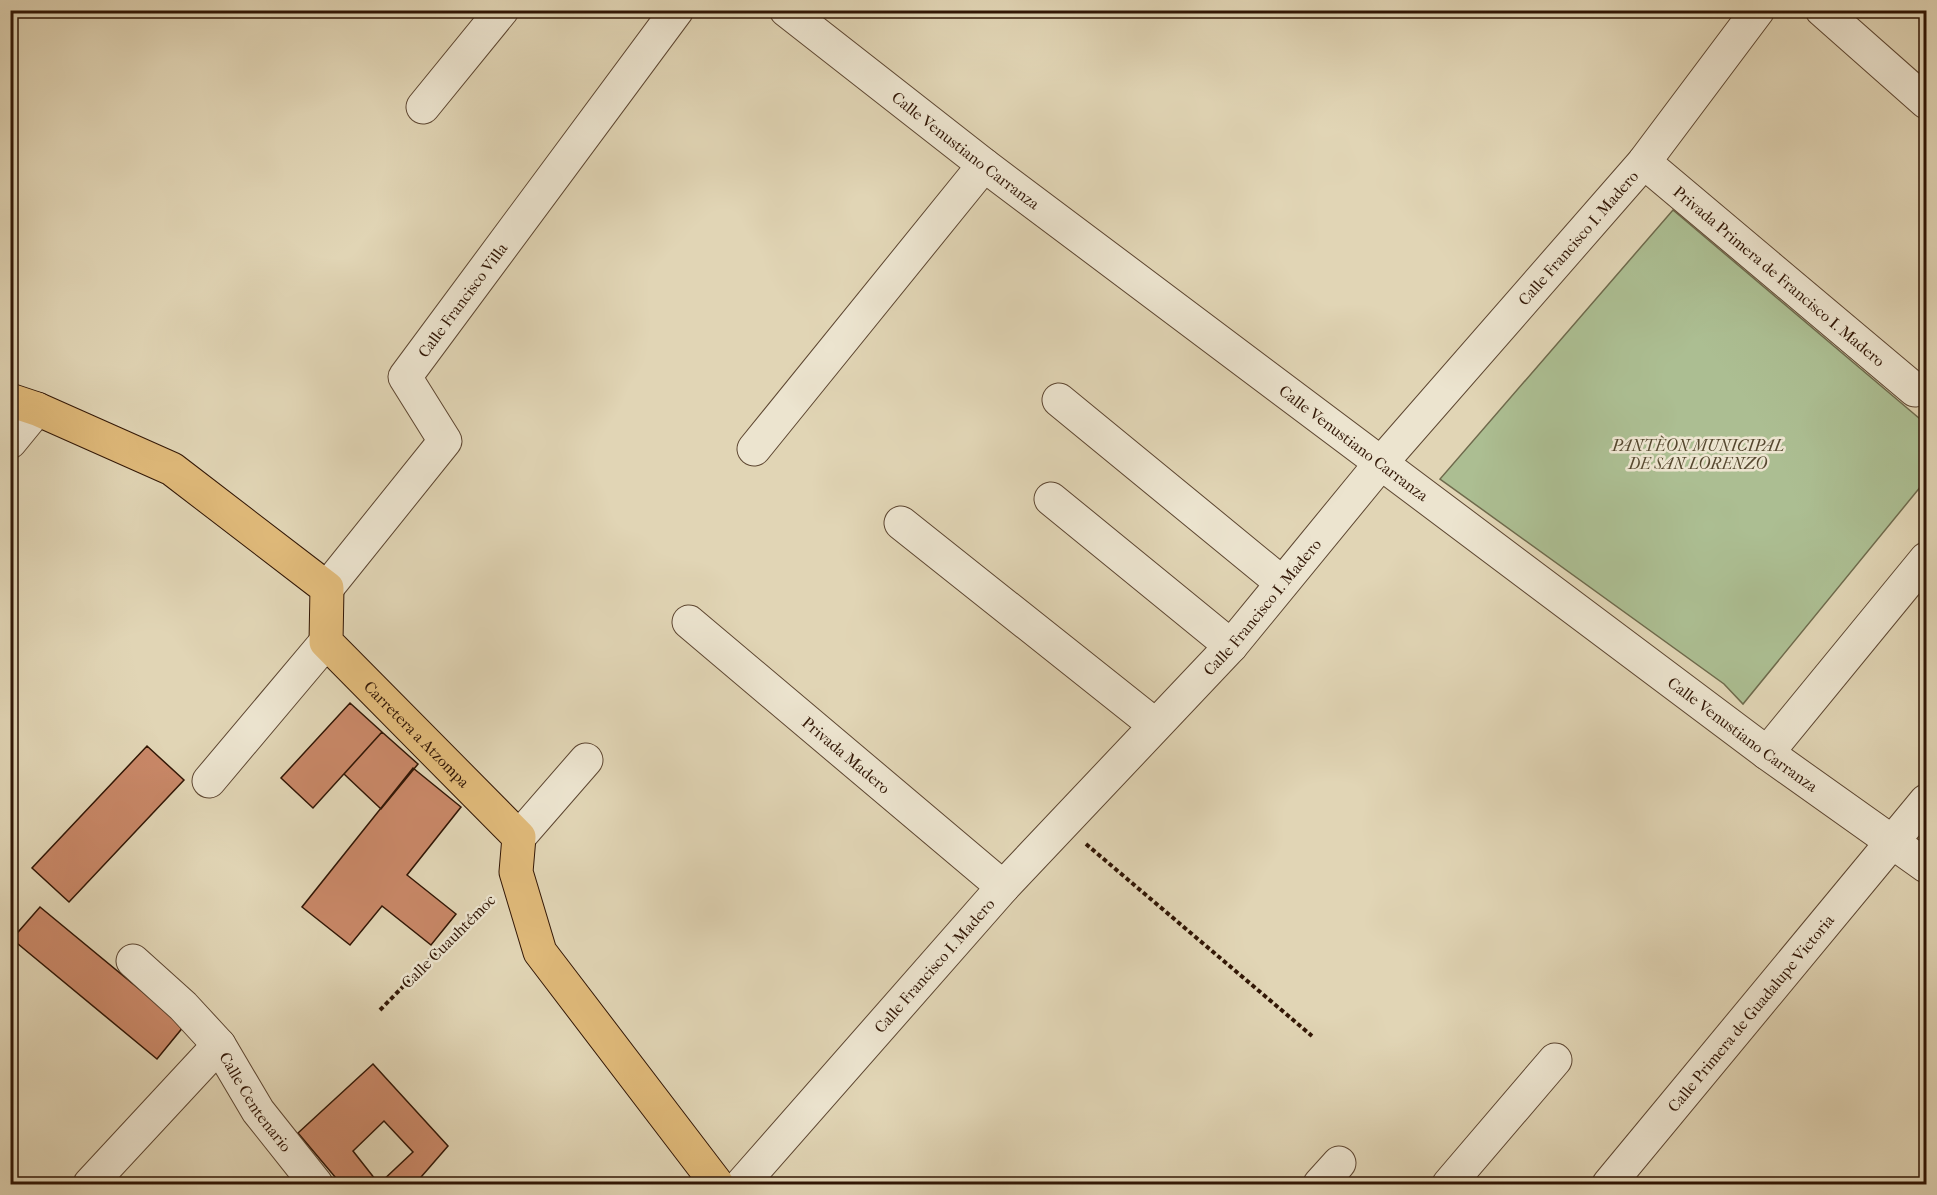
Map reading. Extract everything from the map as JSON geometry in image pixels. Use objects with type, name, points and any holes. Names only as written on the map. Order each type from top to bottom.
[{"type":"main road","points":[[24,404],[172,469],[327,588],[326,642]]},
{"type":"main road","name":"Carretera a Atzompa","points":[[326,642],[519,837]]},
{"type":"main road","points":[[519,837],[516,872],[540,952],[717,1185]]},
{"type":"street","points":[[423,107],[502,10]]},
{"type":"street","name":"Calle Francisco Villa","points":[[327,588],[445,441],[405,377],[677,10]]},
{"type":"street","name":"Calle Venustiano Carranza","points":[[786,10],[984,165],[1767,753],[1926,866]]},
{"type":"street","name":"Calle Francisco I. Madero","points":[[742,1185],[1003,887],[1231,646],[1381,463],[1644,162],[1758,10]]},
{"type":"street","points":[[1822,10],[1926,102]]},
{"type":"street","name":"Privada Primera de Francisco I. Madero","points":[[1644,162],[1916,390]]},
{"type":"street","points":[[754,449],[984,165]]},
{"type":"street","points":[[1059,400],[1282,583]]},
{"type":"street","points":[[10,442],[24,404]]},
{"type":"street","points":[[1051,499],[1231,646]]},
{"type":"street","points":[[901,523],[1155,725]]},
{"type":"street","points":[[1767,753],[1926,559]]},
{"type":"street","name":"Privada Madero","points":[[689,622],[1003,887]]},
{"type":"street","points":[[209,781],[326,642]]},
{"type":"street","points":[[519,837],[586,760]]},
{"type":"street","name":"Calle Primera de Guadalupe Victoria","points":[[1609,1185],[1926,801]]},
{"type":"street","name":"Calle Centenario","points":[[133,961],[183,1006],[219,1046],[258,1111],[316,1185]]},
{"type":"street","points":[[90,1185],[219,1046]]},
{"type":"street","points":[[1449,1185],[1555,1060]]},
{"type":"path","points":[[1064,825],[1312,1036]]},
{"type":"path","name":"Calle Cuauhtémoc","points":[[380,1010],[516,872]]},
{"type":"green space","name":"PANTÈON MUNICIPAL DE SAN LORENZO","points":[[1673,210],[1926,424],[1926,480],[1743,704],[1724,684],[1440,479]]},
{"type":"building","points":[[350,703],[382,732],[313,808],[281,778]]},
{"type":"building","points":[[382,732],[418,764],[381,809],[344,774]]},
{"type":"building","points":[[147,746],[184,780],[69,902],[32,868]]},
{"type":"building","points":[[413,768],[461,807],[407,875],[456,914],[431,945],[382,906],[350,945],[302,907]]},
{"type":"building","points":[[40,907],[184,1026],[157,1059],[12,939]]},
{"type":"building","points":[[373,1064],[448,1146],[415,1184],[379,1184],[341,1184],[298,1133]],"holes":[[[384,1121],[413,1152],[379,1184],[353,1151]]]}]
